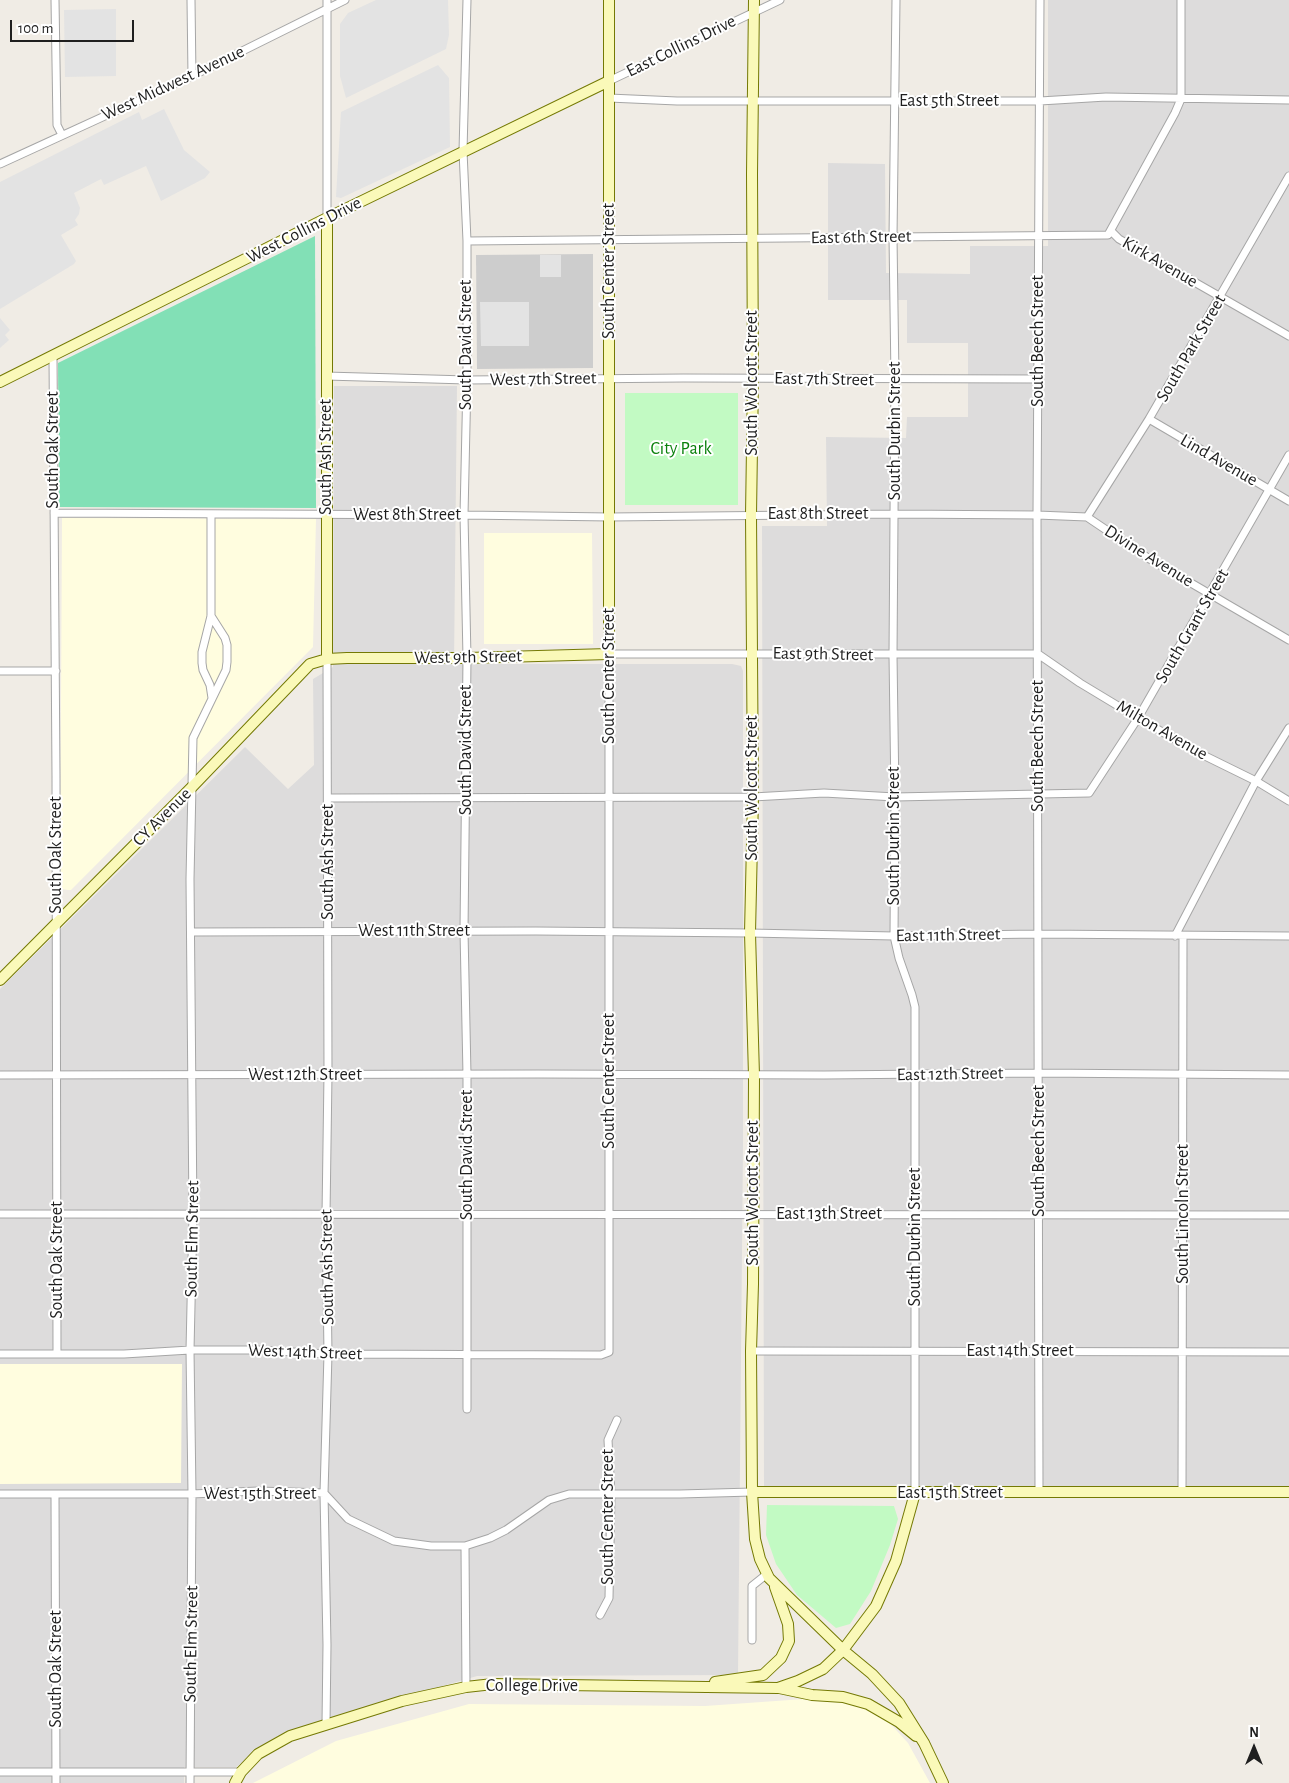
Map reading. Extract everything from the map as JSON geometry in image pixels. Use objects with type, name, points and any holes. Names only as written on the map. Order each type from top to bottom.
[{"type":"main road","name":"South Center Street","points":[[609,0],[609,654]]},
{"type":"main road","name":"South Wolcott Street","points":[[754,0],[752,101],[754,378],[751,515],[753,797],[750,932],[754,1076],[751,1351],[752,1492],[755,1539],[760,1558],[767,1574],[774,1583],[843,1650],[872,1674],[899,1703],[924,1743],[943,1783]]},
{"type":"main road","name":"West Collins Drive","points":[[0,382],[327,218],[609,81]]},
{"type":"main road","name":"South Ash Street","points":[[326,659],[327,218]]},
{"type":"main road","name":"West 9th Street","points":[[326,659],[609,654]]},
{"type":"main road","name":"CY Avenue","points":[[0,980],[192,787],[310,664],[326,659]]},
{"type":"main road","name":"East 15th Street","points":[[752,1492],[1289,1492]]},
{"type":"main road","name":"South Durbin Street","points":[[843,1650],[876,1606],[896,1561],[915,1493]]},
{"type":"main road","points":[[688,1687],[763,1675],[781,1658],[789,1641],[788,1624],[774,1583]]},
{"type":"main road","name":"College Drive","points":[[235,1783],[241,1772],[258,1754],[290,1736],[402,1701],[466,1687],[493,1684],[778,1688],[823,1669],[843,1650]]},
{"type":"main road","points":[[778,1688],[812,1695],[843,1697],[868,1704],[899,1722],[924,1743]]},
{"type":"street","points":[[56,0],[57,125],[62,135]]},
{"type":"street","points":[[191,0],[192,76]]},
{"type":"street","name":"South Ash Street","points":[[327,0],[327,218]]},
{"type":"street","name":"West Midwest Avenue","points":[[0,164],[192,76],[345,0]]},
{"type":"street","name":"South David Street","points":[[466,0],[466,93],[463,151],[467,241],[467,380],[464,515],[467,658],[464,931],[467,1075],[467,1409]]},
{"type":"street","name":"East Collins Drive","points":[[609,81],[780,0]]},
{"type":"street","name":"South Durbin Street","points":[[896,0],[893,237],[895,379],[893,655],[894,936],[915,1007],[915,1493]]},
{"type":"street","name":"South Beech Street","points":[[1039,1492],[1037,515],[1040,0]]},
{"type":"street","points":[[1110,230],[1175,114],[1180,99],[1181,0]]},
{"type":"street","name":"East 5th Street","points":[[609,98],[752,101],[1040,101],[1106,97],[1289,100]]},
{"type":"street","name":"South Park Street","points":[[1087,517],[1149,419],[1289,176]]},
{"type":"street","name":"East 6th Street","points":[[467,241],[753,240],[1108,235],[1110,230]]},
{"type":"street","name":"Kirk Avenue","points":[[1110,230],[1119,239],[1289,336]]},
{"type":"street","name":"South Oak Street","points":[[53,357],[56,671],[57,1354]]},
{"type":"street","name":"West 7th Street","points":[[326,376],[467,380],[610,378]]},
{"type":"street","name":"East 7th Street","points":[[610,378],[1039,379]]},
{"type":"street","name":"Lind Avenue","points":[[1149,419],[1289,501]]},
{"type":"street","name":"South Grant Street","points":[[1038,793],[1089,793],[1138,718],[1211,594],[1289,455]]},
{"type":"street","name":"West 8th Street","points":[[54,513],[610,517]]},
{"type":"street","points":[[211,514],[211,616],[202,652],[202,663],[210,685],[212,700]]},
{"type":"street","name":"East 8th Street","points":[[610,517],[895,514],[1087,517]]},
{"type":"street","name":"Divine Avenue","points":[[1087,517],[1148,558],[1289,640]]},
{"type":"street","name":"South Elm Street","points":[[190,1783],[192,1494],[190,1350],[193,1216],[190,932],[193,738],[226,670],[227,662],[225,638],[211,616]]},
{"type":"street","name":"East 9th Street","points":[[609,654],[1038,654]]},
{"type":"street","name":"South Center Street","points":[[609,654],[609,1352]]},
{"type":"street","name":"Milton Avenue","points":[[1038,654],[1080,684],[1138,718],[1199,753],[1256,781],[1289,801]]},
{"type":"street","name":"South Ash Street","points":[[326,659],[328,798],[326,1215],[328,1354],[324,1493],[326,1724]]},
{"type":"street","points":[[0,671],[56,671]]},
{"type":"street","points":[[1175,936],[1256,781],[1289,728]]},
{"type":"street","points":[[328,798],[753,797],[824,793],[895,797],[1038,793]]},
{"type":"street","name":"West 11th Street","points":[[190,932],[608,932]]},
{"type":"street","name":"East 11th Street","points":[[608,932],[750,932],[894,936],[1038,934],[1289,936]]},
{"type":"street","name":"South Lincoln Street","points":[[1182,1492],[1184,936]]},
{"type":"street","name":"East 12th Street","points":[[610,1074],[754,1076],[1183,1073],[1289,1075]]},
{"type":"street","name":"West 12th Street","points":[[0,1075],[610,1074]]},
{"type":"street","name":"East 13th Street","points":[[0,1214],[193,1216],[467,1214],[1289,1215]]},
{"type":"street","name":"West 14th Street","points":[[0,1354],[124,1354],[190,1350],[258,1350],[328,1354],[601,1354],[609,1352]]},
{"type":"street","name":"East 14th Street","points":[[751,1351],[1289,1352]]},
{"type":"street","name":"South Center Street","points":[[600,1615],[609,1598],[611,1494],[608,1440],[617,1420]]},
{"type":"street","name":"West 15th Street","points":[[0,1494],[192,1494],[258,1491],[324,1493],[348,1519],[394,1541],[431,1546],[465,1546],[490,1538],[506,1530],[549,1500],[569,1494],[611,1494]]},
{"type":"street","name":"East 15th Street","points":[[611,1494],[752,1492]]},
{"type":"street","name":"South Oak Street","points":[[55,1494],[56,1783]]},
{"type":"street","points":[[465,1546],[466,1687]]},
{"type":"street","points":[[752,1640],[752,1586],[767,1574]]},
{"type":"street","points":[[0,1772],[241,1772]]},
{"type":"shaded area","points":[[376,0],[448,0],[449,35],[446,49],[346,98],[340,76],[340,24],[348,13]]},
{"type":"shaded area","points":[[1048,0],[1289,0],[1289,1486],[764,1486],[762,526],[827,526],[826,437],[906,438],[907,417],[968,417],[968,343],[907,343],[907,300],[828,300],[828,163],[885,164],[886,273],[970,274],[970,246],[1048,246]]},
{"type":"shaded area","points":[[116,9],[116,76],[65,77],[64,10]]},
{"type":"shaded area","points":[[438,65],[449,78],[450,147],[341,198],[336,197],[341,112]]},
{"type":"shaded area","points":[[164,109],[184,150],[210,172],[205,178],[161,201],[146,166],[104,185],[101,179],[74,193],[80,208],[75,220],[78,225],[61,235],[76,261],[0,309],[0,182],[139,112],[142,120]]},
{"type":"shaded area","points":[[593,254],[593,368],[477,369],[476,255]]},
{"type":"shaded area","points":[[540,255],[561,255],[561,277],[540,277]]},
{"type":"shaded area","points":[[480,302],[529,302],[529,346],[481,346]]},
{"type":"shaded area","points":[[0,318],[10,330],[5,335],[9,340],[0,348]]},
{"type":"shaded area","points":[[334,386],[457,386],[454,664],[732,664],[741,666],[743,671],[743,1144],[738,1675],[477,1676],[295,1729],[275,1738],[236,1767],[184,1767],[184,1783],[0,1783],[0,989],[245,747],[288,789],[314,765],[313,679],[333,667]]},
{"type":"shaded area","points":[[62,518],[316,519],[313,647],[71,890],[60,887]]},
{"type":"shaded area","points":[[484,533],[592,533],[593,644],[484,644]]},
{"type":"shaded area","points":[[0,1364],[182,1364],[181,1483],[0,1484]]},
{"type":"shaded area","points":[[818,1698],[858,1705],[886,1719],[908,1743],[930,1783],[253,1783],[336,1741],[469,1704],[705,1706]]},
{"type":"green space","points":[[315,236],[316,508],[59,507],[58,363]]},
{"type":"green space","name":"City Park","points":[[625,393],[738,393],[738,505],[625,505]]},
{"type":"green space","points":[[767,1505],[894,1506],[898,1519],[890,1545],[871,1591],[850,1624],[836,1628],[797,1595],[776,1564],[766,1535]]}]
